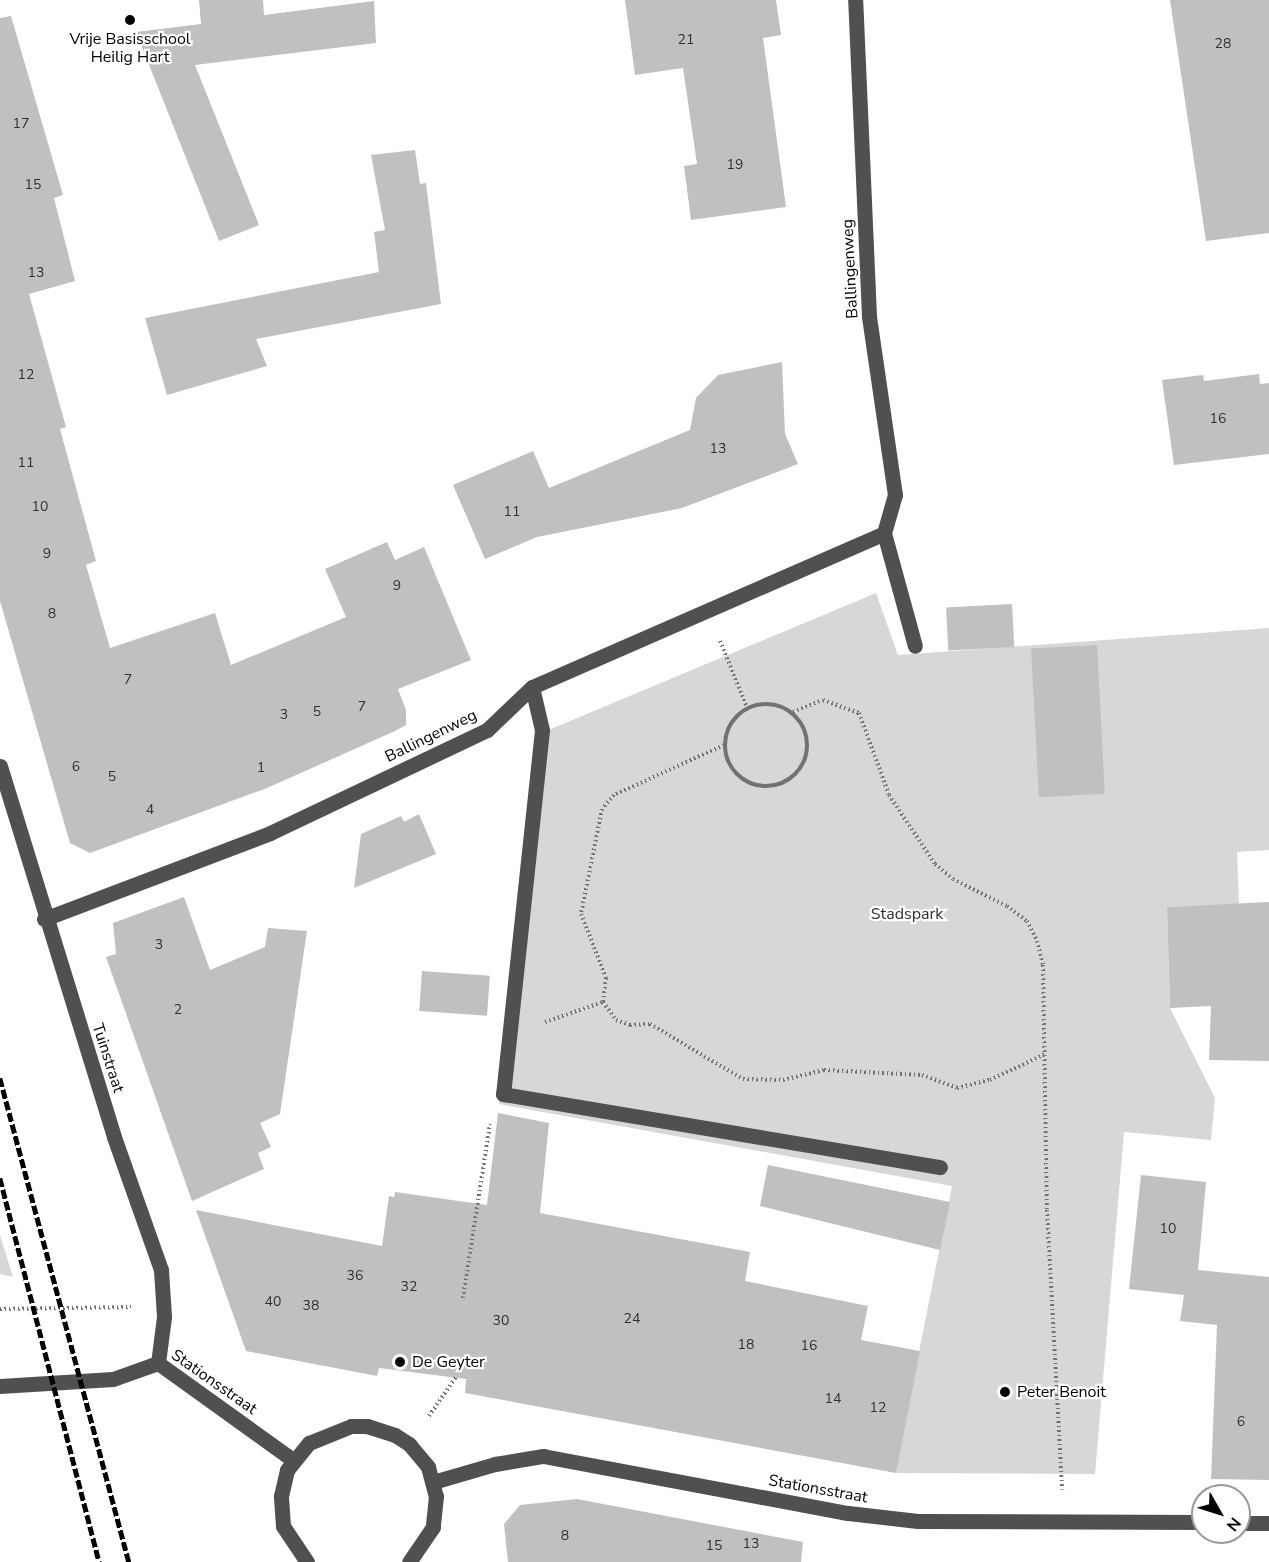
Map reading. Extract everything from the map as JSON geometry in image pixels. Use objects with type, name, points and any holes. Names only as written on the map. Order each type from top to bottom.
[{"type":"street","name":"Ballingenweg","points":[[44,918],[270,833],[487,730],[532,687],[884,532],[896,495],[869,316],[855,0]]},
{"type":"street","points":[[884,532],[915,646]]},
{"type":"street","points":[[532,687],[542,730],[503,1094],[940,1167]]},
{"type":"street","name":"Tuinstraat","points":[[0,766],[44,918],[161,1270],[164,1307],[159,1363]]},
{"type":"street","name":"Stationsstraat","points":[[0,1386],[113,1379],[159,1363],[293,1460]]},
{"type":"street","points":[[307,1562],[290,1540],[281,1511],[284,1480],[293,1460],[322,1435],[351,1426],[381,1429],[409,1444],[428,1467],[433,1482],[433,1527],[410,1562]]},
{"type":"street","name":"Stationsstraat","points":[[433,1482],[495,1464],[543,1456],[848,1513],[918,1521],[1191,1522]]},
{"type":"street","points":[[1251,1522],[1269,1523]]},
{"type":"path","points":[[708,611],[747,707]]},
{"type":"path","points":[[793,712],[823,700],[859,713],[889,795],[935,864],[953,879],[1007,906],[1027,921],[1043,964],[1047,1210],[1064,1521]]},
{"type":"path","points":[[771,703],[793,712],[805,730],[807,750],[800,769],[784,782],[764,787],[744,780],[729,765],[724,745],[730,723],[747,707],[771,703]]},
{"type":"path","points":[[724,745],[614,795],[602,809],[581,914],[606,978],[603,1002],[616,1020],[630,1025],[650,1024],[743,1079],[783,1080],[824,1070],[922,1075],[957,1088],[990,1080],[1045,1054]]},
{"type":"path","points":[[509,1037],[603,1002]]},
{"type":"path","points":[[463,1298],[492,1107],[503,1094]]},
{"type":"path","points":[[0,1309],[164,1307]]},
{"type":"path","points":[[409,1444],[456,1377]]},
{"type":"green space","name":"Stadspark","points":[[876,593],[898,655],[1269,628],[1269,850],[1237,852],[1239,904],[1167,907],[1170,1008],[1215,1098],[1211,1140],[1124,1132],[1095,1474],[895,1473],[952,1186],[499,1104],[539,734]]},
{"type":"green space","points":[[0,1235],[13,1277],[0,1274]]},
{"type":"building","points":[[199,0],[263,0],[264,15],[374,1],[376,43],[195,65],[259,225],[219,241],[136,32],[201,24]]},
{"type":"building","points":[[625,0],[776,0],[781,35],[763,38],[786,207],[691,220],[684,166],[697,164],[683,68],[635,75]]},
{"type":"building","points":[[1170,0],[1269,0],[1269,233],[1206,241]]},
{"type":"building","points":[[11,16],[63,195],[54,198],[75,281],[29,294],[66,427],[60,429],[96,561],[86,565],[110,648],[215,613],[231,665],[346,617],[325,569],[387,542],[395,560],[424,547],[471,660],[398,689],[406,710],[406,725],[395,731],[267,788],[90,853],[70,843],[0,601],[0,18]]},
{"type":"building","points":[[415,150],[420,184],[426,183],[441,304],[256,339],[267,366],[167,395],[145,318],[379,272],[374,232],[385,230],[371,155]]},
{"type":"building","points":[[782,362],[785,434],[798,464],[682,508],[537,537],[485,559],[453,485],[533,451],[549,488],[690,430],[696,398],[718,375]]},
{"type":"building","points":[[1259,374],[1260,384],[1269,383],[1269,454],[1174,465],[1162,380],[1203,375],[1204,381]]},
{"type":"building","points":[[1012,604],[1014,647],[948,650],[946,607]]},
{"type":"building","points":[[1097,645],[1105,794],[1039,797],[1031,648]]},
{"type":"building","points":[[419,814],[436,854],[354,888],[361,834],[401,816],[404,822]]},
{"type":"building","points":[[184,897],[210,970],[265,947],[268,928],[307,931],[280,1114],[260,1123],[271,1147],[258,1153],[264,1169],[192,1201],[106,957],[116,954],[113,923]]},
{"type":"building","points":[[1269,902],[1269,1061],[1209,1060],[1211,1006],[1170,1008],[1167,907]]},
{"type":"building","points":[[422,971],[490,976],[487,1016],[419,1011]]},
{"type":"building","points":[[498,1113],[549,1123],[540,1213],[750,1252],[745,1281],[868,1306],[861,1340],[920,1351],[896,1473],[465,1393],[466,1379],[379,1368],[377,1376],[246,1351],[196,1210],[382,1246],[389,1196],[394,1197],[395,1192],[487,1205]]},
{"type":"building","points":[[768,1165],[950,1202],[940,1250],[760,1206]]},
{"type":"building","points":[[1141,1175],[1206,1182],[1198,1270],[1269,1277],[1269,1480],[1211,1479],[1217,1325],[1180,1321],[1184,1295],[1129,1289]]},
{"type":"building","points":[[577,1499],[803,1542],[801,1562],[508,1562],[504,1524],[520,1505]]},
{"type":"railway","points":[[0,1078],[129,1562]]},
{"type":"railway","points":[[0,1178],[99,1562]]},
{"type":"place","name":"Vrije Basisschool Heilig Hart","points":[[130,20]]},
{"type":"place","name":"De Geyter","points":[[400,1362]]},
{"type":"place","name":"Peter Benoit","points":[[1005,1392]]}]
